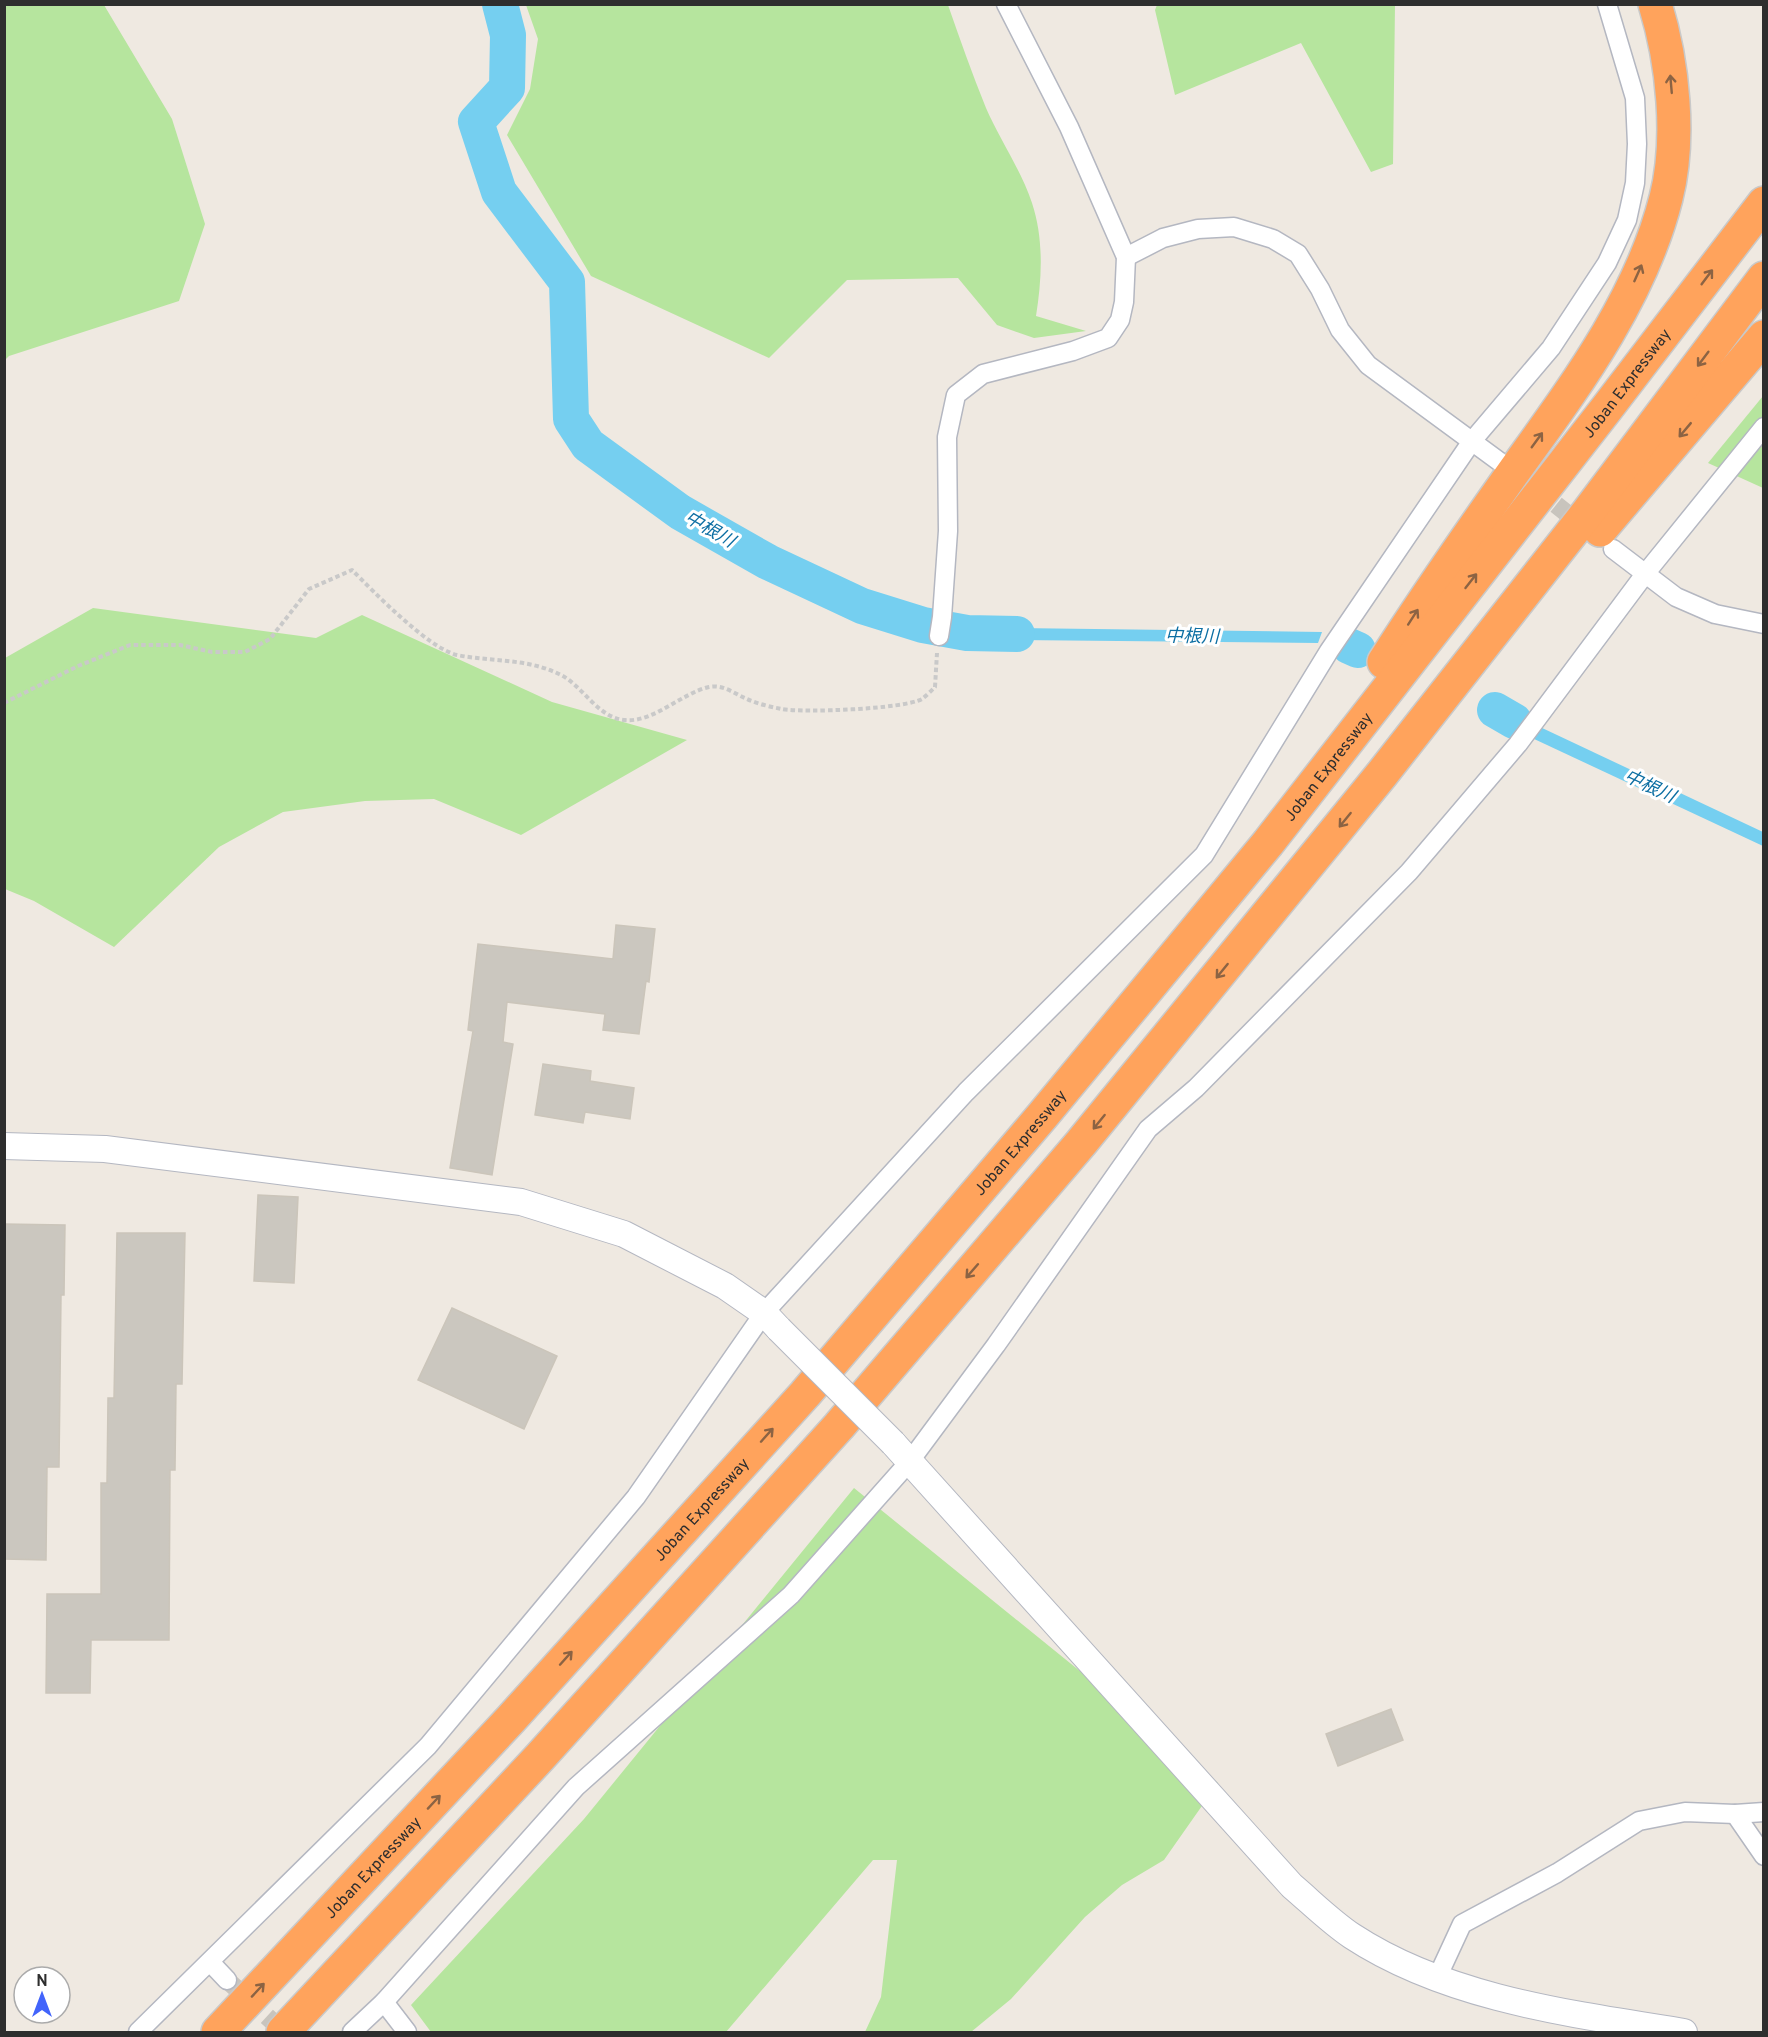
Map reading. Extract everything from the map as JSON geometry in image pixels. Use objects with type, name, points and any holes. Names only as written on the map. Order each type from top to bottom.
[{"type":"highway","points":[[1268,843],[1434,584],[1576,386],[1601,345],[1635,280],[1654,237],[1667,196],[1672,162],[1673,107],[1670,75],[1666,46],[1655,4]]},
{"type":"highway","name":"Joban Expressway","points":[[218,2032],[511,1719],[805,1394],[1043,1115],[1268,843],[1764,203]]},
{"type":"highway","points":[[283,2032],[540,1757],[839,1426],[1081,1143],[1382,774],[1588,513],[1764,278]]},
{"type":"highway","points":[[1382,774],[1603,526],[1764,337]]},
{"type":"street","points":[[939,636],[948,531],[947,437],[956,395],[983,374],[1073,351],[1108,338],[1120,320],[1122,311],[1126,257],[1069,127],[1006,4]]},
{"type":"street","points":[[138,2032],[428,1746],[636,1497],[772,1321],[966,1092],[1204,855],[1329,651],[1472,441],[1551,348],[1607,263],[1627,220],[1635,183],[1637,144],[1635,98],[1607,4]]},
{"type":"street","points":[[1126,257],[1163,238],[1198,229],[1234,227],[1273,239],[1298,254],[1320,289],[1340,330],[1368,365],[1500,462]]},
{"type":"street","points":[[352,2032],[384,2002],[576,1787],[791,1595],[902,1452],[996,1345],[1148,1129],[1196,1088],[1409,872],[1537,720],[1645,574],[1764,427]]},
{"type":"street","points":[[1613,549],[1676,597],[1715,614],[1764,624]]},
{"type":"street","points":[[4,1146],[105,1149],[521,1202],[624,1234],[725,1286],[772,1321],[902,1452],[1292,1886],[1352,1935],[1406,1966],[1496,1997],[1684,2032]]},
{"type":"street","points":[[1437,1978],[1462,1924],[1557,1873],[1639,1821],[1685,1812],[1735,1814],[1764,1812]]},
{"type":"street","points":[[1735,1814],[1764,1856]]},
{"type":"street","points":[[210,1962],[227,1980]]},
{"type":"street","points":[[384,2002],[407,2032]]},
{"type":"path","points":[[4,703],[78,666],[130,645],[180,645],[212,652],[244,652],[270,639],[309,589],[352,570],[431,642],[455,654],[527,663],[561,675],[606,714],[625,720],[643,717],[710,687],[727,689],[748,700],[784,709],[825,711],[897,705],[921,699],[935,687],[939,636]]},
{"type":"green space","points":[[5,4],[104,5],[172,119],[205,224],[179,301],[9,356],[5,360]]},
{"type":"green space","points":[[526,5],[948,5],[986,108],[1022,179],[1036,217],[1041,259],[1036,316],[1086,331],[1034,338],[997,325],[958,278],[847,280],[769,358],[591,276],[507,135],[530,89],[538,39]]},
{"type":"green space","points":[[1157,5],[1395,5],[1393,164],[1371,172],[1301,43],[1175,95],[1155,10]]},
{"type":"green space","points":[[1763,396],[1763,488],[1708,463]]},
{"type":"green space","points":[[93,608],[316,638],[362,615],[552,702],[687,740],[521,835],[434,799],[365,801],[283,812],[219,847],[114,947],[34,901],[5,889],[5,658]]},
{"type":"green space","points":[[854,1488],[1218,1783],[1164,1860],[1122,1885],[1085,1917],[1011,1999],[971,2032],[865,2032],[881,1997],[897,1860],[873,1860],[726,2032],[431,2032],[411,2005],[584,1819]]},
{"type":"water","points":[[968,627],[1322,632],[1318,643],[1006,640],[966,638]]},
{"type":"water","points":[[1540,727],[1763,832],[1763,846],[1532,738]]},
{"type":"building","points":[[616,925],[655,929],[649,982],[646,981],[639,1034],[603,1030],[605,1014],[507,1002],[503,1042],[513,1044],[492,1175],[450,1168],[473,1031],[468,1030],[478,944],[613,959]]},
{"type":"building","points":[[543,1064],[591,1071],[590,1081],[634,1088],[630,1119],[585,1112],[583,1123],[535,1115]]},
{"type":"building","points":[[258,1195],[298,1197],[294,1283],[254,1281]]},
{"type":"building","points":[[4,1224],[65,1225],[64,1295],[61,1295],[59,1467],[47,1467],[46,1560],[4,1559]]},
{"type":"building","points":[[117,1233],[185,1233],[182,1384],[176,1384],[175,1470],[170,1470],[169,1640],[91,1640],[90,1693],[46,1693],[47,1594],[101,1594],[101,1483],[107,1483],[108,1398],[114,1398]]},
{"type":"building","points":[[452,1308],[557,1356],[524,1429],[418,1380]]},
{"type":"building","points":[[1391,1709],[1403,1740],[1338,1766],[1326,1734]]},
{"type":"waterway","name":"中根川","points":[[500,4],[508,35],[507,88],[476,122],[499,192],[567,282],[571,419],[588,445],[680,512],[768,562],[862,606],[923,625],[967,633],[1017,634]]},
{"type":"waterway","name":"中根川","points":[[1349,646],[1358,650]]},
{"type":"waterway","name":"中根川","points":[[1495,710],[1514,721]]},
{"type":"tunnel","points":[[1535,488],[1584,527]]},
{"type":"tunnel","points":[[227,1980],[284,2032]]}]
